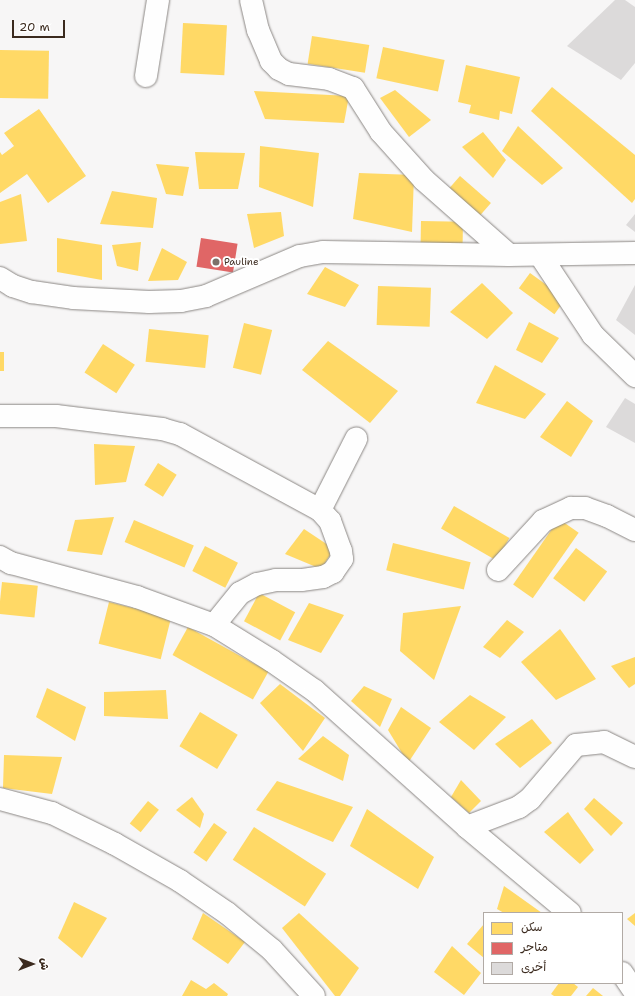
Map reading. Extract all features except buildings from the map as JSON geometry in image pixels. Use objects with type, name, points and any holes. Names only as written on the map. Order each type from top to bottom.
[{"type":"street","points":[[146,76],[158,0]]},
{"type":"street","points":[[251,0],[258,30],[271,61],[279,69],[289,74],[329,79],[353,88],[381,132],[424,180],[509,255]]},
{"type":"street","points":[[0,278],[13,286],[32,292],[74,298],[149,302],[181,301],[206,296],[300,256],[323,252],[509,255],[635,253]]},
{"type":"street","points":[[540,255],[593,335],[635,376]]},
{"type":"street","points":[[0,416],[56,416],[162,429],[180,434],[320,510],[330,521],[341,551],[342,560],[333,572],[323,577],[301,580],[276,580],[257,584],[240,593],[230,602],[214,625]]},
{"type":"street","points":[[320,510],[356,439]]},
{"type":"street","points":[[498,570],[543,521],[571,508],[585,508],[607,516],[635,530]]},
{"type":"street","points":[[0,558],[11,563],[137,596],[214,625],[272,661],[315,691],[467,827],[569,912]]},
{"type":"street","points":[[467,827],[519,807],[530,799],[561,760],[576,745],[604,742],[635,756]]},
{"type":"street","points":[[0,799],[52,813],[115,844],[180,881],[227,913],[272,950],[314,996]]},
{"type":"street","points":[[623,974],[635,992]]},
{"type":"place","name":"Pauline","points":[[216,262]]}]
